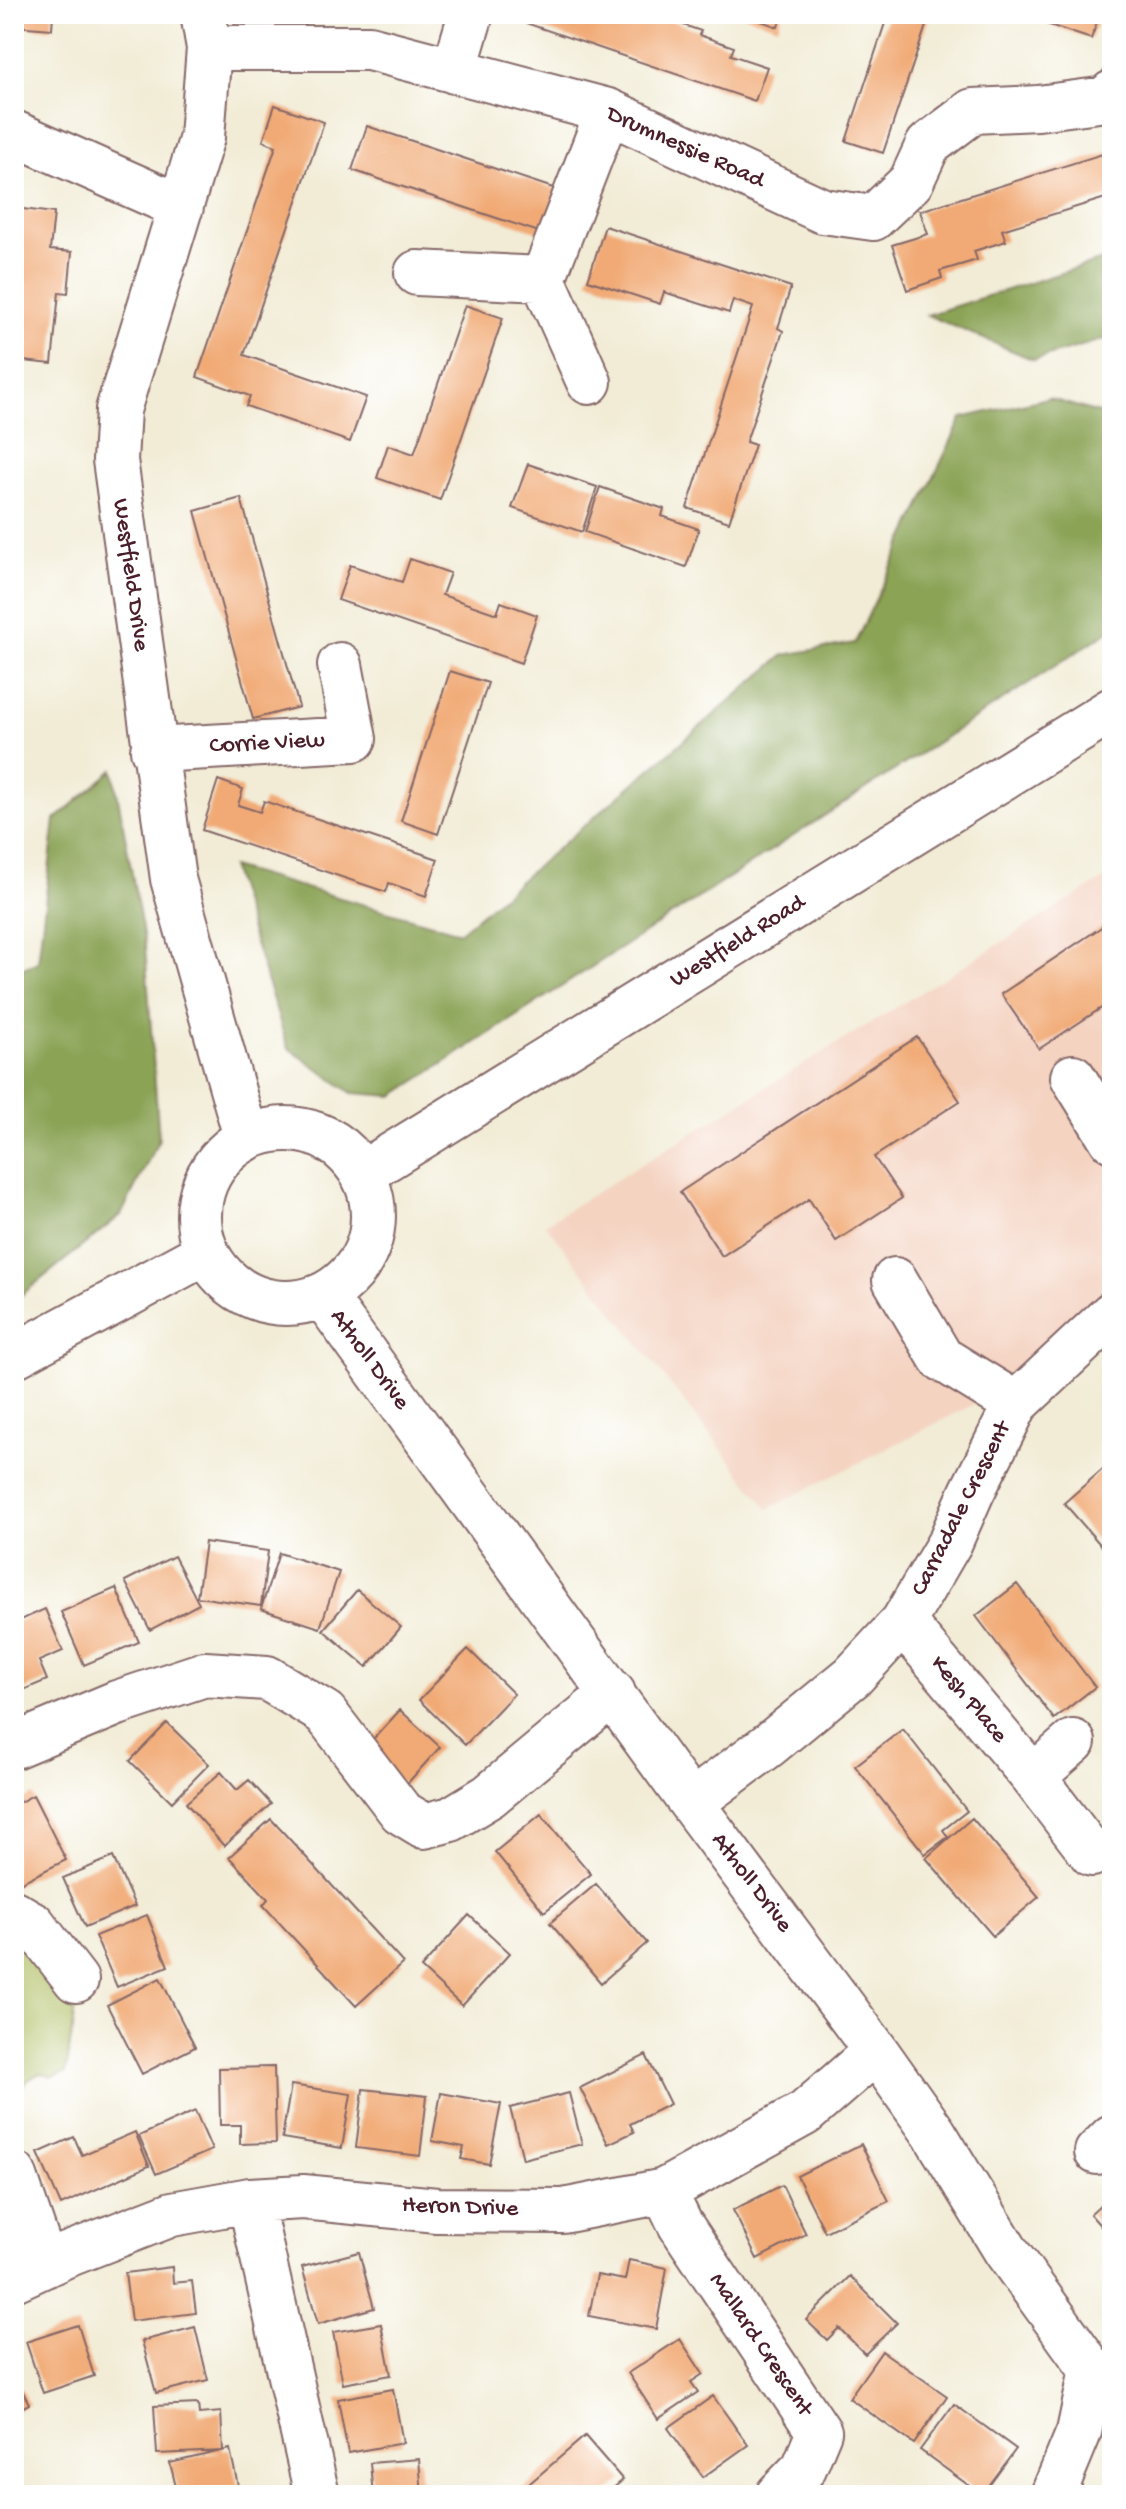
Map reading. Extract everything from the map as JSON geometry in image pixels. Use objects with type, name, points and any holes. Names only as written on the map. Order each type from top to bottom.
[{"type":"street","points":[[454,71],[471,14]]},
{"type":"street","name":"Drumnessie Road","points":[[206,31],[369,48],[608,111],[823,211],[873,218],[911,182],[928,145],[973,111],[1038,108],[1106,99],[1112,93]]},
{"type":"street","name":"Westfield Drive","points":[[206,31],[202,137],[118,410],[115,460],[173,879],[246,1137]]},
{"type":"street","points":[[589,382],[543,279],[608,111]]},
{"type":"street","points":[[14,133],[181,207]]},
{"type":"street","points":[[417,273],[543,279]]},
{"type":"street","name":"Corrie View","points":[[153,750],[354,739],[340,665]]},
{"type":"street","name":"Westfield Road","points":[[363,1173],[1112,710]]},
{"type":"street","points":[[1073,1077],[1112,1140]]},
{"type":"street","points":[[272,1129],[308,1131],[329,1139],[353,1159],[363,1173],[373,1201],[374,1226],[359,1265],[347,1279],[323,1296],[303,1303],[267,1302],[234,1288],[205,1253],[199,1230],[199,1201],[204,1183],[226,1151],[246,1137],[272,1129]]},
{"type":"street","points":[[14,1356],[205,1253]]},
{"type":"street","name":"Carradale Crescent","points":[[895,1280],[941,1358],[1016,1404]]},
{"type":"street","name":"Atholl Drive","points":[[323,1296],[691,1803],[876,2051],[934,2133],[1006,2251],[1102,2370],[1053,2495]]},
{"type":"street","name":"Carradale Crescent","points":[[691,1803],[853,1676],[903,1622],[950,1542],[1016,1404],[1112,1314]]},
{"type":"street","name":"Kesh Place","points":[[903,1622],[1033,1777],[1092,1854]]},
{"type":"street","points":[[14,1746],[117,1703],[205,1674],[267,1678],[325,1713],[401,1812],[424,1826],[451,1819],[489,1796],[613,1693]]},
{"type":"street","points":[[1033,1777],[1073,1742]]},
{"type":"street","points":[[14,1913],[33,1924],[76,1980]]},
{"type":"street","name":"Heron Drive","points":[[30,2272],[172,2214],[250,2200],[303,2197],[437,2210],[563,2211],[664,2191],[805,2113],[876,2051]]},
{"type":"street","points":[[14,2174],[30,2272]]},
{"type":"street","name":"Mallard Crescent","points":[[664,2191],[680,2224],[819,2432],[804,2468],[778,2495]]},
{"type":"street","points":[[250,2200],[317,2495]]},
{"type":"shaded area","points":[[1112,874],[1112,1285],[988,1397],[768,1509],[545,1224]]},
{"type":"green space","points":[[1112,257],[1112,337],[1034,360],[927,315]]},
{"type":"green space","points":[[1048,398],[1112,417],[1112,629],[393,1096],[352,1093],[288,1048],[231,867],[460,932],[784,655],[855,643],[962,418]]},
{"type":"green space","points":[[113,770],[145,945],[159,1139],[121,1215],[14,1301],[14,972],[38,962],[55,820]]},
{"type":"green space","points":[[14,1926],[76,2000],[66,2073],[52,2077],[40,2073],[29,2079],[14,2098]]},
{"type":"building","points":[[14,14],[53,14],[52,29],[14,26]]},
{"type":"building","points":[[513,14],[652,14],[701,31],[699,35],[734,47],[731,55],[767,67],[755,101],[511,18]]},
{"type":"building","points":[[741,14],[782,14],[778,27]]},
{"type":"building","points":[[888,14],[930,14],[883,153],[846,141]]},
{"type":"building","points":[[1017,14],[1100,14],[1091,39]]},
{"type":"building","points":[[275,105],[324,122],[244,355],[366,397],[350,442],[246,406],[250,396],[197,377],[276,146],[263,141]]},
{"type":"building","points":[[367,126],[562,191],[548,235],[352,170]]},
{"type":"building","points":[[1112,151],[1112,196],[1002,230],[1006,241],[974,251],[977,260],[940,271],[942,278],[907,290],[892,245],[928,234],[920,211]]},
{"type":"building","points":[[15,208],[54,213],[50,250],[72,252],[68,293],[59,292],[52,364],[14,360],[14,319],[21,253],[14,252]]},
{"type":"building","points":[[605,226],[791,287],[778,328],[783,331],[746,442],[755,445],[729,522],[687,508],[753,307],[733,300],[729,313],[664,292],[660,304],[588,280]]},
{"type":"building","points":[[465,305],[503,318],[440,500],[377,478],[388,445],[414,454]]},
{"type":"building","points":[[14,410],[19,410],[16,443],[14,443]]},
{"type":"building","points":[[528,464],[597,487],[582,532],[512,508]]},
{"type":"building","points":[[600,487],[664,509],[662,516],[699,529],[686,567],[585,532]]},
{"type":"building","points":[[241,498],[299,707],[253,719],[195,511]]},
{"type":"building","points":[[410,559],[450,573],[442,595],[497,614],[501,602],[537,615],[521,663],[338,600],[350,565],[402,582]]},
{"type":"building","points":[[450,671],[488,683],[438,834],[401,821]]},
{"type":"building","points":[[218,780],[243,789],[238,805],[260,812],[264,801],[438,859],[426,896],[389,883],[386,892],[202,830]]},
{"type":"building","points":[[1112,920],[1112,1021],[1103,1007],[1039,1049],[1001,994]]},
{"type":"building","points":[[917,1037],[960,1101],[874,1157],[902,1198],[836,1241],[809,1199],[722,1256],[680,1192]]},
{"type":"building","points":[[1112,1461],[1112,1558],[1064,1503]]},
{"type":"building","points":[[205,1542],[268,1551],[261,1606],[197,1597]]},
{"type":"building","points":[[279,1553],[339,1572],[320,1628],[261,1609]]},
{"type":"building","points":[[174,1556],[199,1604],[150,1630],[125,1581]]},
{"type":"building","points":[[1017,1584],[1095,1687],[1054,1719],[976,1616]]},
{"type":"building","points":[[116,1588],[139,1642],[84,1665],[61,1612]]},
{"type":"building","points":[[357,1590],[401,1627],[367,1667],[323,1630]]},
{"type":"building","points":[[45,1609],[63,1651],[39,1661],[47,1680],[14,1694],[14,1623]]},
{"type":"building","points":[[468,1649],[514,1694],[465,1745],[419,1700]]},
{"type":"building","points":[[400,1710],[440,1747],[405,1786],[364,1749]]},
{"type":"building","points":[[167,1723],[209,1764],[172,1802],[130,1761]]},
{"type":"building","points":[[903,1729],[967,1811],[943,1830],[948,1837],[925,1854],[855,1766]]},
{"type":"building","points":[[221,1772],[237,1790],[249,1780],[271,1804],[224,1846],[186,1803]]},
{"type":"building","points":[[33,1795],[66,1860],[14,1886],[14,1805]]},
{"type":"building","points":[[541,1814],[591,1874],[544,1912],[495,1852]]},
{"type":"building","points":[[972,1818],[1039,1897],[993,1936],[926,1858]]},
{"type":"building","points":[[271,1819],[403,1963],[356,2006],[263,1905],[268,1899],[229,1857]]},
{"type":"building","points":[[113,1857],[135,1906],[85,1927],[63,1878]]},
{"type":"building","points":[[596,1884],[647,1943],[601,1983],[550,1923]]},
{"type":"building","points":[[147,1915],[168,1966],[117,1987],[95,1936]]},
{"type":"building","points":[[469,1915],[510,1953],[462,2006],[421,1968]]},
{"type":"building","points":[[160,1978],[195,2047],[142,2074],[107,2005]]},
{"type":"building","points":[[646,2055],[670,2104],[630,2124],[634,2132],[608,2144],[580,2088]]},
{"type":"building","points":[[274,2067],[276,2143],[240,2144],[240,2125],[220,2125],[219,2068]]},
{"type":"building","points":[[291,2085],[351,2094],[342,2148],[282,2138]]},
{"type":"building","points":[[363,2089],[427,2096],[420,2156],[356,2148]]},
{"type":"building","points":[[441,2093],[501,2104],[489,2164],[461,2159],[464,2147],[432,2141]]},
{"type":"building","points":[[569,2093],[582,2144],[523,2159],[510,2108]]},
{"type":"building","points":[[195,2111],[212,2150],[156,2174],[139,2136]]},
{"type":"building","points":[[135,2132],[149,2166],[61,2205],[38,2153],[74,2137],[82,2155]]},
{"type":"building","points":[[861,2144],[889,2201],[825,2232],[797,2176]]},
{"type":"building","points":[[782,2185],[806,2234],[757,2259],[733,2210]]},
{"type":"building","points":[[1112,2194],[1112,2239],[1090,2214]]},
{"type":"building","points":[[359,2252],[374,2308],[318,2324],[302,2267]]},
{"type":"building","points":[[629,2260],[667,2268],[656,2329],[589,2316],[597,2275],[625,2280]]},
{"type":"building","points":[[172,2267],[173,2283],[192,2281],[196,2313],[131,2321],[125,2273]]},
{"type":"building","points":[[850,2276],[897,2323],[865,2354],[839,2328],[827,2340],[806,2320]]},
{"type":"building","points":[[381,2324],[391,2375],[343,2384],[333,2332]]},
{"type":"building","points":[[78,2325],[94,2376],[43,2393],[26,2342]]},
{"type":"building","points":[[195,2327],[208,2380],[156,2393],[142,2341]]},
{"type":"building","points":[[680,2339],[703,2374],[691,2382],[698,2392],[658,2419],[628,2373]]},
{"type":"building","points":[[882,2351],[947,2396],[914,2444],[849,2398]]},
{"type":"building","points":[[14,2374],[29,2404],[14,2412]]},
{"type":"building","points":[[393,2389],[403,2443],[348,2453],[338,2399]]},
{"type":"building","points":[[713,2396],[748,2445],[703,2477],[668,2428]]},
{"type":"building","points":[[198,2404],[199,2414],[221,2412],[223,2451],[157,2454],[154,2406]]},
{"type":"building","points":[[954,2404],[1016,2449],[982,2495],[920,2450]]},
{"type":"building","points":[[585,2436],[623,2480],[605,2495],[516,2495]]},
{"type":"building","points":[[230,2449],[240,2495],[178,2495],[170,2463]]},
{"type":"building","points":[[419,2459],[422,2495],[373,2495],[370,2463]]}]
